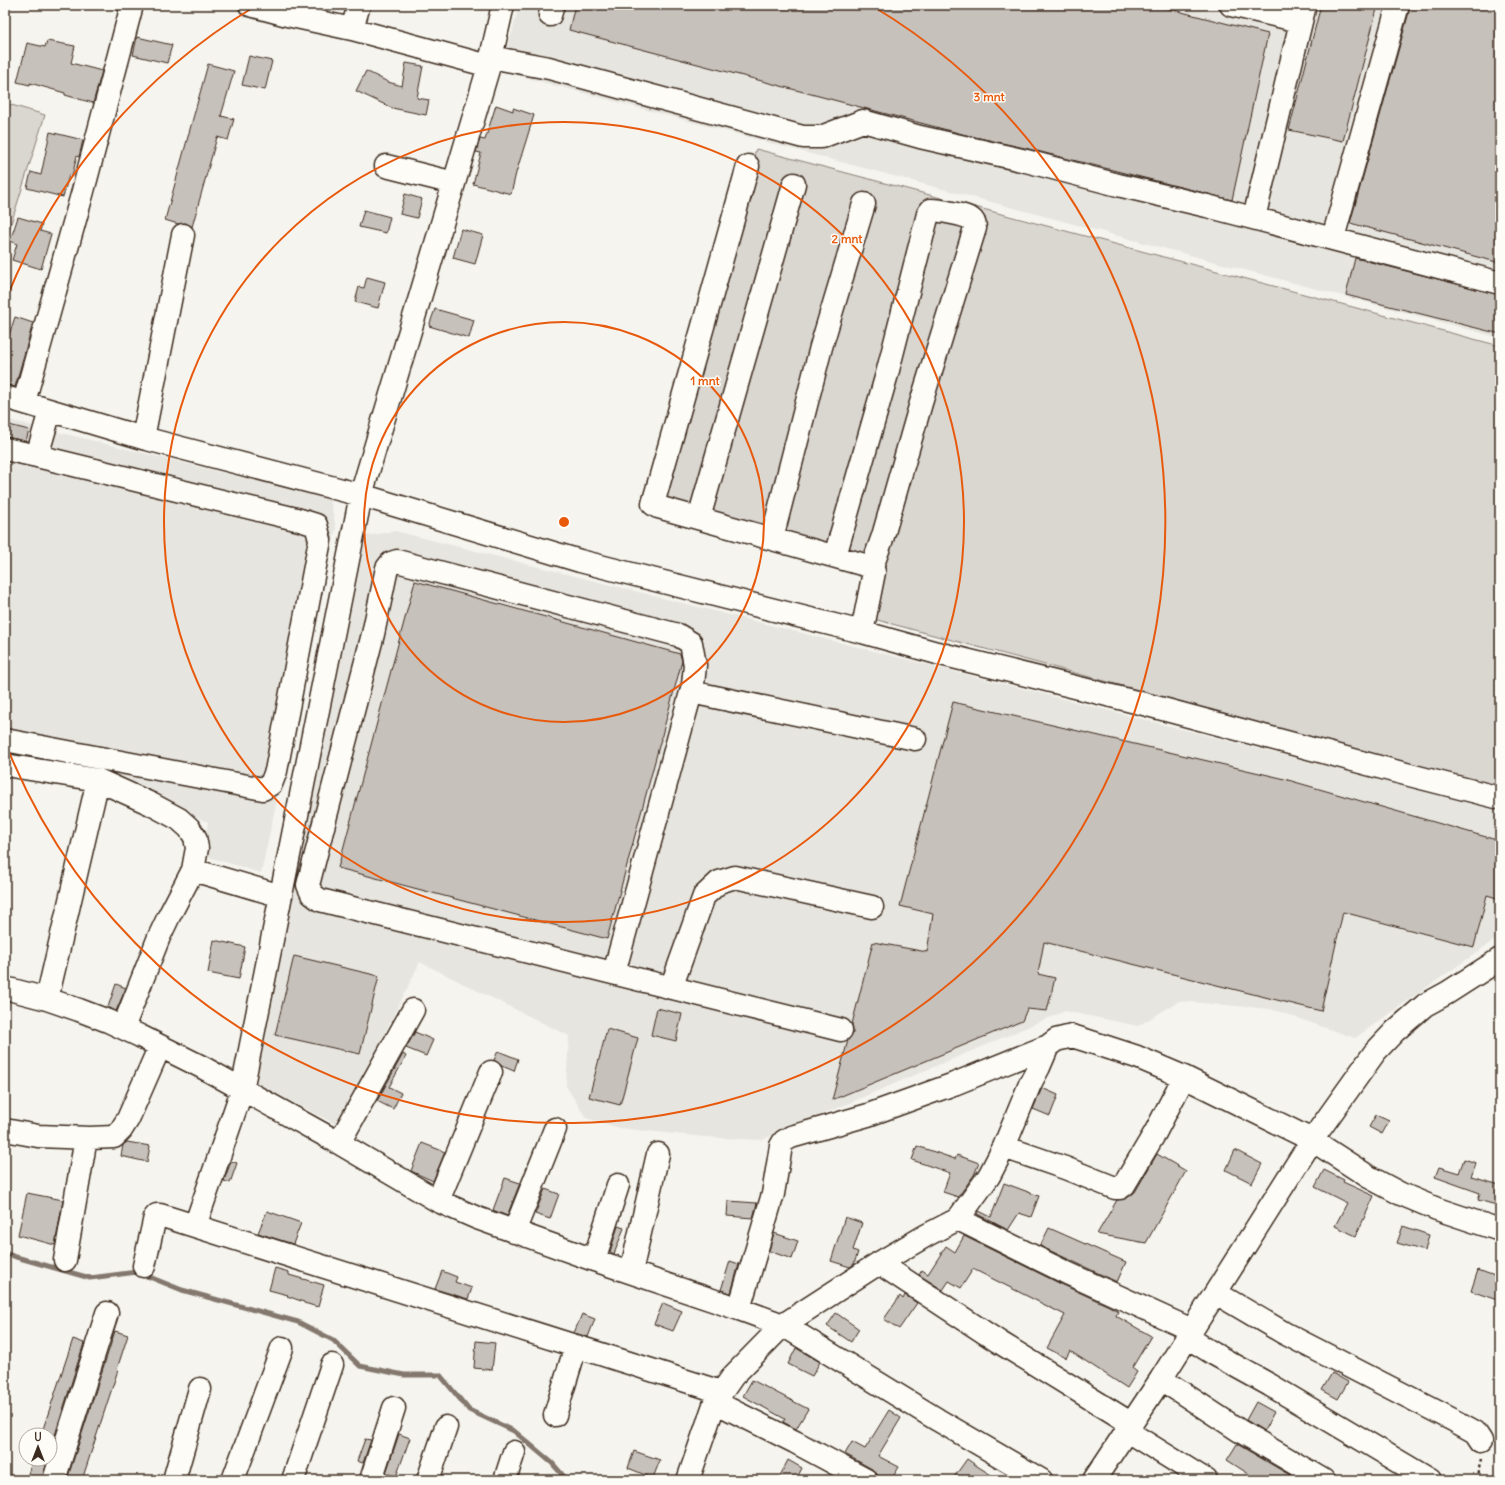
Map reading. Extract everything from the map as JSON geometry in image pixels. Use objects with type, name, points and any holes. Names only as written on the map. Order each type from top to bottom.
[{"type":"street","points":[[132,5],[83,191],[15,399],[50,411],[143,438],[361,495],[580,560],[862,632],[937,653],[1144,704],[1500,798]]},
{"type":"street","points":[[250,5],[288,10],[352,29],[490,61],[501,59],[549,68],[803,137],[821,137],[863,121],[920,137],[1026,161],[1333,238],[1500,283]]},
{"type":"street","points":[[352,29],[359,5]]},
{"type":"street","points":[[195,1226],[242,1090],[361,495],[490,61],[503,5]]},
{"type":"street","points":[[1231,5],[1303,13],[1254,218]]},
{"type":"street","points":[[1333,238],[1398,5]]},
{"type":"street","points":[[386,166],[454,182]]},
{"type":"street","points":[[748,166],[653,504],[658,507],[872,567]]},
{"type":"street","points":[[699,518],[794,184]]},
{"type":"street","points":[[772,538],[821,347],[864,204]]},
{"type":"street","points":[[835,556],[887,374],[928,214],[931,210],[937,210],[970,218],[975,224],[975,228],[921,402],[883,536],[872,567],[874,572],[862,632]]},
{"type":"street","points":[[143,438],[183,235]]},
{"type":"street","points":[[37,456],[50,411]]},
{"type":"street","points":[[5,449],[300,520],[316,525],[320,540],[276,771],[271,784],[262,789],[5,740]]},
{"type":"street","points":[[614,973],[693,684],[695,665],[691,643],[678,635],[397,561],[391,563],[387,568],[373,634],[308,885],[312,894],[320,900],[841,1030]]},
{"type":"street","points":[[691,692],[915,739]]},
{"type":"street","points":[[5,765],[98,780],[151,804],[179,819],[189,828],[195,837],[197,848],[194,870],[159,937],[123,1028]]},
{"type":"street","points":[[47,999],[98,780]]},
{"type":"street","points":[[194,870],[281,896]]},
{"type":"street","points":[[671,988],[704,896],[719,882],[735,877],[872,907]]},
{"type":"street","points":[[1094,1480],[1161,1379],[1312,1140],[1375,1052],[1395,1031],[1425,1005],[1500,960]]},
{"type":"street","points":[[5,988],[47,999],[108,1021],[160,1046],[202,1067],[339,1143],[438,1201],[477,1218],[594,1260],[739,1308],[783,1325],[938,1420],[1041,1480]]},
{"type":"street","points":[[339,1143],[413,1010]]},
{"type":"street","points":[[739,1308],[771,1202],[781,1146],[784,1140],[868,1115],[954,1084],[1048,1046],[1056,1040],[1072,1036],[1137,1057],[1184,1077],[1312,1140],[1369,1177],[1402,1194],[1437,1209],[1500,1230]]},
{"type":"street","points":[[5,1130],[38,1136],[86,1138],[114,1137],[121,1130],[128,1119],[160,1046]]},
{"type":"street","points":[[688,1480],[718,1397],[733,1376],[783,1325],[879,1263],[958,1219],[989,1176],[1004,1148],[1030,1084],[1040,1067],[1048,1046]]},
{"type":"street","points":[[438,1201],[491,1072]]},
{"type":"street","points":[[1004,1148],[1065,1168],[1115,1188],[1120,1188],[1124,1184],[1155,1132],[1184,1077]]},
{"type":"street","points":[[514,1232],[556,1129]]},
{"type":"street","points":[[65,1260],[86,1138]]},
{"type":"street","points":[[631,1272],[658,1154]]},
{"type":"street","points":[[594,1260],[618,1185]]},
{"type":"street","points":[[144,1266],[157,1215],[195,1226],[576,1346],[718,1397],[795,1442],[866,1480]]},
{"type":"street","points":[[958,1219],[1190,1333],[1214,1354],[1270,1385],[1430,1480]]},
{"type":"street","points":[[879,1263],[1130,1427],[1206,1480]]},
{"type":"street","points":[[1216,1293],[1284,1333],[1468,1428],[1475,1432],[1481,1441]]},
{"type":"street","points":[[54,1480],[106,1313]]},
{"type":"street","points":[[555,1415],[576,1346]]},
{"type":"street","points":[[233,1480],[282,1348]]},
{"type":"street","points":[[293,1480],[332,1365]]},
{"type":"street","points":[[1161,1379],[1320,1479]]},
{"type":"street","points":[[174,1480],[200,1389]]},
{"type":"street","points":[[370,1480],[394,1408]]},
{"type":"street","points":[[428,1480],[446,1428]]},
{"type":"street","points":[[505,1480],[514,1452]]},
{"type":"shaded area","points":[[519,5],[1500,5],[1500,338],[497,70],[512,33]]},
{"type":"shaded area","points":[[5,103],[45,115],[5,243]]},
{"type":"shaded area","points":[[756,149],[1500,346],[1500,787],[866,617],[882,565],[648,498]]},
{"type":"shaded area","points":[[5,419],[330,499],[336,528],[261,873],[202,855],[208,822],[66,761],[5,757]]},
{"type":"shaded area","points":[[395,531],[1500,810],[1500,936],[1355,1038],[1271,1009],[1179,1001],[1138,1026],[1065,1011],[762,1140],[704,1137],[620,1128],[586,1118],[566,1086],[569,1036],[420,962],[339,1126],[254,1082],[366,536]]},
{"type":"building","points":[[575,5],[1154,5],[1268,34],[1232,200],[1029,149],[966,135],[569,30]]},
{"type":"building","points":[[1321,5],[1378,5],[1343,141],[1289,130]]},
{"type":"building","points":[[1411,5],[1500,5],[1500,263],[1350,223]]},
{"type":"building","points":[[137,37],[172,45],[167,63],[133,55]]},
{"type":"building","points":[[47,41],[75,46],[71,63],[102,71],[93,103],[30,83],[30,85],[17,82],[27,43],[45,47]]},
{"type":"building","points":[[249,56],[272,61],[265,90],[242,85]]},
{"type":"building","points":[[406,63],[423,66],[417,98],[429,100],[426,115],[392,108],[356,91],[366,71],[388,82],[402,86]]},
{"type":"building","points":[[208,64],[234,71],[221,116],[234,119],[228,140],[217,137],[192,227],[186,223],[178,224],[165,220]]},
{"type":"building","points":[[496,105],[513,111],[513,108],[534,115],[511,194],[473,184],[481,153],[476,152],[480,139],[485,140]]},
{"type":"building","points":[[50,132],[83,140],[79,157],[77,156],[72,176],[69,175],[63,197],[27,188],[31,172],[41,175]]},
{"type":"building","points":[[405,194],[422,199],[417,218],[400,214]]},
{"type":"building","points":[[364,210],[390,217],[386,233],[359,227]]},
{"type":"building","points":[[18,217],[42,224],[40,231],[51,234],[41,269],[12,260],[17,244],[10,241]]},
{"type":"building","points":[[461,229],[483,235],[475,264],[453,258]]},
{"type":"building","points":[[1355,258],[1500,295],[1500,334],[1346,295]]},
{"type":"building","points":[[367,277],[385,282],[378,308],[355,302],[359,287],[364,288]]},
{"type":"building","points":[[435,309],[474,320],[469,338],[429,326]]},
{"type":"building","points":[[15,317],[33,323],[15,387],[5,384],[5,376],[9,364],[5,363],[5,347]]},
{"type":"building","points":[[5,424],[29,430],[26,441],[5,437]]},
{"type":"building","points":[[415,581],[680,654],[682,661],[607,939],[338,868]]},
{"type":"building","points":[[953,702],[1281,778],[1500,841],[1500,899],[1487,895],[1474,947],[1343,912],[1321,1011],[1044,942],[1038,974],[1055,978],[1047,1011],[1027,1009],[1022,1021],[832,1100],[848,1040],[853,1033],[852,1024],[873,942],[927,952],[933,914],[900,906]]},
{"type":"building","points":[[214,940],[245,947],[239,979],[208,973]]},
{"type":"building","points":[[294,956],[379,976],[360,1054],[275,1035]]},
{"type":"building","points":[[116,984],[126,988],[116,1011],[108,1007]]},
{"type":"building","points":[[657,1008],[682,1014],[676,1041],[651,1035]]},
{"type":"building","points":[[607,1029],[638,1038],[620,1105],[589,1097]]},
{"type":"building","points":[[415,1032],[433,1040],[426,1056],[406,1048]]},
{"type":"building","points":[[498,1051],[518,1059],[514,1071],[502,1066],[494,1060]]},
{"type":"building","points":[[403,1054],[406,1056],[389,1087],[401,1093],[393,1109],[377,1101]]},
{"type":"building","points":[[1042,1088],[1058,1095],[1050,1116],[1033,1109]]},
{"type":"building","points":[[1376,1115],[1389,1121],[1382,1134],[1369,1127]]},
{"type":"building","points":[[127,1142],[150,1146],[147,1162],[121,1156],[123,1145]]},
{"type":"building","points":[[422,1143],[445,1152],[433,1181],[411,1171]]},
{"type":"building","points":[[917,1146],[955,1159],[957,1155],[979,1163],[974,1175],[958,1197],[943,1192],[950,1173],[912,1160]]},
{"type":"building","points":[[1235,1150],[1262,1164],[1252,1183],[1226,1170]]},
{"type":"building","points":[[1157,1154],[1186,1171],[1146,1243],[1097,1234],[1117,1200],[1127,1198],[1135,1192]]},
{"type":"building","points":[[1464,1159],[1476,1163],[1471,1177],[1500,1185],[1500,1206],[1478,1200],[1480,1193],[1435,1177],[1439,1167],[1459,1173]]},
{"type":"building","points":[[231,1161],[237,1163],[230,1183],[224,1181]]},
{"type":"building","points":[[1324,1170],[1344,1180],[1343,1182],[1374,1196],[1356,1236],[1335,1226],[1347,1203],[1315,1187]]},
{"type":"building","points":[[505,1178],[520,1183],[507,1216],[493,1210]]},
{"type":"building","points":[[1004,1183],[1039,1196],[1031,1217],[1019,1213],[1008,1230],[977,1214],[979,1211],[991,1217]]},
{"type":"building","points":[[545,1189],[559,1194],[550,1219],[535,1214]]},
{"type":"building","points":[[27,1193],[63,1200],[55,1245],[18,1235]]},
{"type":"building","points":[[728,1201],[757,1203],[753,1218],[727,1216]]},
{"type":"building","points":[[267,1211],[301,1223],[293,1244],[258,1233]]},
{"type":"building","points":[[845,1217],[862,1223],[853,1250],[858,1252],[854,1264],[850,1267],[831,1261]]},
{"type":"building","points":[[618,1226],[624,1228],[614,1254],[610,1252]]},
{"type":"building","points":[[1403,1226],[1429,1235],[1425,1251],[1397,1243]]},
{"type":"building","points":[[1049,1228],[1126,1262],[1117,1282],[1040,1246]]},
{"type":"building","points":[[774,1233],[798,1241],[792,1259],[769,1251]]},
{"type":"building","points":[[964,1236],[1109,1306],[1118,1311],[1116,1316],[1151,1336],[1132,1368],[1137,1372],[1127,1388],[1070,1351],[1066,1358],[1047,1348],[1065,1315],[973,1269],[961,1288],[949,1281],[943,1290],[919,1275],[922,1270],[928,1274],[946,1246],[955,1252]]},
{"type":"building","points":[[730,1261],[739,1264],[731,1293],[721,1290]]},
{"type":"building","points":[[275,1268],[289,1272],[289,1275],[324,1285],[318,1307],[304,1303],[287,1296],[288,1295],[269,1290]]},
{"type":"building","points":[[1478,1270],[1500,1278],[1500,1301],[1471,1291]]},
{"type":"building","points":[[442,1271],[457,1277],[455,1282],[472,1288],[468,1299],[435,1289]]},
{"type":"building","points":[[905,1295],[917,1303],[899,1329],[884,1319],[900,1296],[903,1299]]},
{"type":"building","points":[[663,1303],[682,1311],[673,1331],[654,1324]]},
{"type":"building","points":[[836,1313],[859,1329],[851,1342],[827,1326]]},
{"type":"building","points":[[582,1314],[595,1319],[588,1337],[574,1333]]},
{"type":"building","points":[[115,1331],[128,1335],[117,1369],[118,1370],[82,1480],[67,1480]]},
{"type":"building","points":[[73,1339],[84,1343],[58,1427],[44,1427]]},
{"type":"building","points":[[476,1341],[495,1343],[492,1370],[474,1368]]},
{"type":"building","points":[[796,1348],[820,1362],[812,1376],[788,1364]]},
{"type":"building","points":[[1332,1373],[1348,1382],[1338,1399],[1322,1390]]},
{"type":"building","points":[[752,1380],[808,1409],[796,1429],[783,1422],[785,1419],[743,1396]]},
{"type":"building","points":[[1256,1402],[1274,1412],[1264,1431],[1246,1420]]},
{"type":"building","points":[[889,1410],[901,1418],[878,1456],[899,1467],[891,1480],[878,1480],[877,1474],[872,1469],[845,1454],[852,1442],[865,1449]]},
{"type":"building","points":[[399,1434],[410,1438],[396,1477],[386,1473]]},
{"type":"building","points":[[365,1439],[371,1440],[363,1463],[357,1461]]},
{"type":"building","points":[[1237,1444],[1298,1480],[1258,1480],[1227,1460]]},
{"type":"building","points":[[634,1451],[660,1460],[653,1478],[628,1468]]},
{"type":"building","points":[[967,1459],[977,1466],[999,1480],[952,1480]]},
{"type":"building","points":[[788,1460],[802,1468],[796,1480],[778,1480]]},
{"type":"building","points":[[30,1467],[46,1467],[42,1480],[26,1480]]},
{"type":"waterway","points":[[5,1253],[90,1278],[137,1272],[182,1290],[298,1322],[333,1340],[360,1366],[404,1375],[440,1375],[469,1410],[514,1431],[552,1463],[567,1480]]}]
